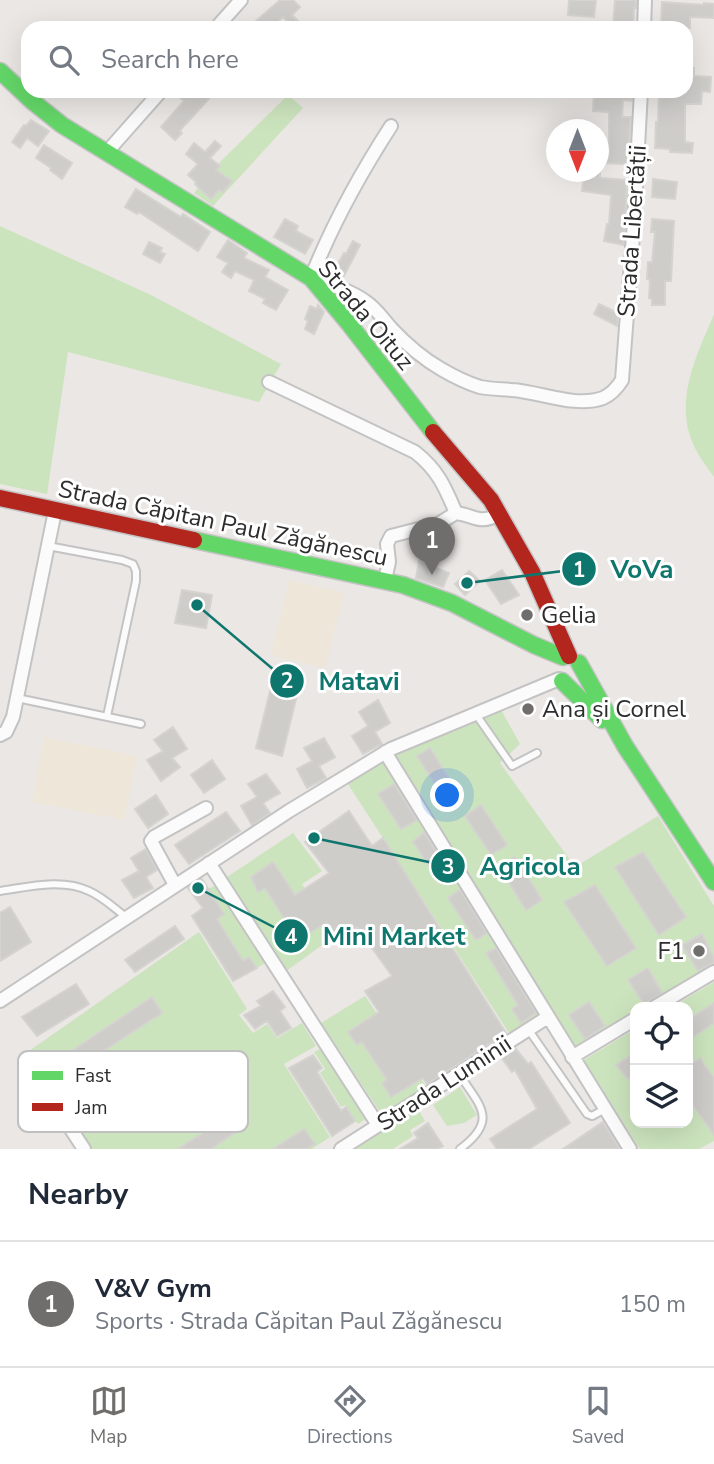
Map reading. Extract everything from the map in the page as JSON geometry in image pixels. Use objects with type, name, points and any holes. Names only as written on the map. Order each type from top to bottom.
[{"type":"main road","name":"Strada Oituz","points":[[0,71],[21,91]]},
{"type":"main road","name":"Strada Oituz","points":[[28,98],[49,116],[310,278],[426,424],[491,500],[532,572],[570,659]]},
{"type":"main road","name":"Strada Căpitan Paul Zăgănescu","points":[[0,498],[385,580],[452,603],[534,645],[570,659],[714,882]]},
{"type":"main road","name":"Strada Căpitan Paul Zăgănescu","points":[[510,633],[545,660],[625,746]]},
{"type":"main road","points":[[570,659],[580,671],[577,678],[570,682],[559,678],[555,665],[570,659]]},
{"type":"street","points":[[222,21],[241,0]]},
{"type":"street","points":[[644,21],[645,0]]},
{"type":"street","points":[[107,152],[155,98]]},
{"type":"street","name":"Strada Libertății","points":[[310,278],[365,301],[421,356],[442,370],[479,386],[525,391],[569,400],[601,399],[612,393],[622,380],[641,98]]},
{"type":"street","points":[[310,278],[346,202],[391,126]]},
{"type":"street","points":[[270,382],[415,452],[430,464],[440,478],[456,513]]},
{"type":"street","points":[[0,735],[6,732],[13,717],[55,510]]},
{"type":"street","points":[[385,580],[390,562],[387,544],[391,536],[438,524],[456,513],[479,520],[491,519],[500,514]]},
{"type":"street","points":[[0,1001],[289,811],[385,752],[559,678]]},
{"type":"street","points":[[385,752],[630,1149]]},
{"type":"street","points":[[175,885],[151,841],[206,808]]},
{"type":"street","points":[[209,863],[378,1125]]},
{"type":"street","points":[[663,1002],[714,972]]},
{"type":"street","name":"Strada Luminii","points":[[341,1149],[548,1017]]},
{"type":"street","points":[[572,1057],[630,1022]]},
{"type":"street","points":[[73,1132],[84,1149]]},
{"type":"lane","points":[[48,546],[122,560],[132,564],[136,571],[107,716]]},
{"type":"lane","points":[[17,698],[141,724]]},
{"type":"lane","points":[[475,713],[512,766],[537,753]]},
{"type":"lane","points":[[0,891],[47,885],[75,886],[101,897],[126,917]]},
{"type":"lane","points":[[528,1029],[587,1114],[592,1116],[605,1110]]},
{"type":"lane","points":[[459,1074],[479,1104],[483,1120],[473,1139],[460,1149]]},
{"type":"shaded area","points":[[289,580],[344,593],[325,668],[271,655]]},
{"type":"shaded area","points":[[44,737],[137,756],[124,820],[32,802]]},
{"type":"green space","points":[[285,98],[291,98],[303,108],[213,206],[194,193],[214,168]]},
{"type":"green space","points":[[0,226],[151,295],[281,364],[259,402],[68,352],[47,494],[0,484]]},
{"type":"green space","points":[[714,314],[714,477],[692,442],[688,429],[686,399],[692,370]]},
{"type":"green space","points":[[499,706],[520,744],[500,763],[575,867],[658,816],[714,906],[714,965],[653,1002],[630,1002],[630,1016],[576,1050],[390,754]]},
{"type":"green space","points":[[384,759],[543,1014],[511,1036],[346,781]]},
{"type":"green space","points":[[293,833],[322,871],[302,884],[336,935],[285,972],[224,879]]},
{"type":"green space","points":[[218,884],[268,961],[257,968],[249,957],[243,961],[217,919],[224,914],[208,889]]},
{"type":"green space","points":[[199,932],[247,1009],[239,1015],[253,1033],[267,1024],[277,1038],[302,1023],[316,1046],[284,1064],[330,1137],[312,1149],[91,1149],[80,1132],[248,1132],[248,1051],[29,1051]]},
{"type":"green space","points":[[714,982],[714,1141],[699,1149],[640,1149],[582,1061],[630,1032],[630,1128],[693,1128],[693,1002],[680,1002]]},
{"type":"green space","points":[[365,996],[426,1086],[382,1115],[321,1023]]},
{"type":"green space","points":[[324,1047],[369,1117],[358,1124],[345,1105],[341,1107],[320,1073],[325,1069],[314,1052]]},
{"type":"green space","points":[[460,1087],[477,1115],[464,1123],[447,1126],[433,1105]]},
{"type":"green space","points":[[418,1109],[425,1121],[410,1130],[413,1136],[393,1149],[354,1149]]},
{"type":"building","points":[[280,0],[293,0],[300,7],[292,15],[298,21],[287,21],[283,17],[279,21],[256,21]]},
{"type":"building","points":[[569,0],[596,0],[594,17],[568,15]]},
{"type":"building","points":[[615,0],[636,0],[633,21],[614,21]]},
{"type":"building","points":[[662,2],[714,4],[714,18],[690,17],[690,21],[661,21]]},
{"type":"building","points":[[693,68],[694,76],[711,77],[710,92],[702,91],[701,104],[685,104],[685,142],[693,143],[692,153],[655,148],[659,98],[693,98]]},
{"type":"building","points":[[180,98],[210,98],[175,140],[161,127],[184,101]]},
{"type":"building","points":[[594,98],[632,98],[632,101],[623,100],[622,117],[631,117],[628,164],[609,163],[609,112],[593,111]]},
{"type":"building","points":[[31,120],[49,131],[38,146],[27,138],[20,148],[12,142]]},
{"type":"building","points":[[215,141],[221,146],[210,158],[220,166],[216,170],[232,181],[223,192],[219,190],[211,199],[188,175],[198,164],[186,154],[194,143],[205,152]]},
{"type":"building","points":[[44,145],[72,163],[62,179],[36,158]]},
{"type":"building","points":[[609,179],[627,180],[624,245],[604,241],[609,224],[611,195],[582,191],[583,182],[609,182]]},
{"type":"building","points":[[653,179],[677,182],[675,199],[652,197]]},
{"type":"building","points":[[136,189],[210,232],[198,251],[139,212],[137,214],[125,207]]},
{"type":"building","points":[[285,219],[298,226],[296,231],[313,240],[305,254],[274,237]]},
{"type":"building","points":[[652,219],[674,221],[671,281],[665,281],[665,305],[652,305],[652,299],[649,298],[648,262],[652,262],[655,232],[651,232]]},
{"type":"building","points":[[228,240],[247,253],[244,258],[269,270],[265,277],[288,290],[276,310],[263,303],[265,299],[249,291],[254,280],[235,271],[231,278],[222,272],[228,263],[217,257]]},
{"type":"building","points":[[353,241],[360,245],[344,276],[334,271]]},
{"type":"building","points":[[149,242],[162,248],[160,252],[165,254],[160,263],[143,254]]},
{"type":"building","points":[[599,304],[618,313],[617,326],[594,314]]},
{"type":"building","points":[[318,305],[324,312],[314,334],[305,329],[308,321],[305,319],[310,306],[317,309]]},
{"type":"building","points":[[419,561],[449,573],[443,587],[416,578]]},
{"type":"building","points":[[502,570],[519,595],[501,604],[485,580]]},
{"type":"building","points":[[469,571],[480,581],[465,595],[455,584]]},
{"type":"building","points":[[182,590],[212,595],[206,628],[175,623]]},
{"type":"building","points":[[275,671],[301,679],[282,756],[256,748]]},
{"type":"building","points":[[378,700],[390,723],[375,732],[382,744],[363,754],[352,736],[368,726],[359,712]]},
{"type":"building","points":[[173,727],[187,749],[172,758],[180,767],[161,781],[147,760],[163,751],[154,740]]},
{"type":"building","points":[[324,738],[335,757],[319,766],[326,778],[307,788],[297,769],[312,761],[304,748]]},
{"type":"building","points":[[430,748],[460,796],[447,803],[417,756]]},
{"type":"building","points":[[212,760],[225,779],[204,793],[191,775]]},
{"type":"building","points":[[266,774],[280,793],[263,803],[270,813],[252,825],[241,806],[257,797],[248,784]]},
{"type":"building","points":[[394,784],[417,820],[401,829],[378,794]]},
{"type":"building","points":[[156,795],[168,814],[148,828],[135,809]]},
{"type":"building","points":[[481,805],[507,845],[491,855],[465,816]]},
{"type":"building","points":[[349,811],[372,846],[383,838],[506,1033],[427,1084],[423,1078],[391,1097],[382,1083],[387,1080],[362,1042],[357,1045],[348,1032],[379,1012],[365,991],[392,976],[357,927],[338,939],[327,922],[293,943],[284,929],[289,926],[265,888],[258,892],[251,877],[273,862],[295,895],[329,873],[305,842]]},
{"type":"building","points":[[226,812],[240,831],[189,864],[175,845]]},
{"type":"building","points":[[424,832],[452,877],[441,884],[413,842]]},
{"type":"building","points":[[146,849],[157,870],[146,877],[153,888],[134,898],[122,880],[139,871],[131,858]]},
{"type":"building","points":[[643,852],[686,917],[659,935],[615,867]]},
{"type":"building","points":[[515,857],[542,900],[526,910],[499,867]]},
{"type":"building","points":[[202,879],[224,914],[217,919],[243,961],[249,957],[257,968],[233,981],[192,916],[203,908],[188,888]]},
{"type":"building","points":[[595,885],[636,948],[607,966],[564,902]]},
{"type":"building","points":[[460,890],[487,933],[476,940],[448,898]]},
{"type":"building","points":[[10,907],[31,942],[0,961],[0,913]]},
{"type":"building","points":[[175,926],[184,939],[135,972],[125,960]]},
{"type":"building","name":"F1","points":[[702,934],[714,962],[698,971],[682,945]]},
{"type":"building","points":[[496,948],[536,1013],[521,1023],[512,1009],[518,1005],[486,953]]},
{"type":"building","points":[[648,968],[662,993],[643,1002],[628,980]]},
{"type":"building","points":[[76,984],[89,1004],[37,1036],[22,1017]]},
{"type":"building","points":[[273,991],[285,1007],[280,1011],[291,1028],[277,1036],[267,1021],[255,1029],[244,1015],[261,1006],[257,1001]]},
{"type":"building","points":[[152,997],[162,1013],[103,1051],[72,1051]]},
{"type":"building","points":[[589,1002],[605,1026],[585,1039],[569,1015]]},
{"type":"building","points":[[714,1003],[714,1023],[693,1037],[693,1017]]},
{"type":"building","points":[[515,1048],[528,1064],[531,1062],[570,1123],[529,1149],[497,1149],[490,1139],[537,1109],[515,1070],[512,1072],[501,1057]]},
{"type":"building","points":[[313,1055],[322,1068],[317,1072],[341,1111],[346,1107],[355,1121],[332,1136],[289,1068]]},
{"type":"building","points":[[630,1056],[630,1078],[628,1079],[616,1065]]},
{"type":"building","points":[[700,1058],[714,1078],[714,1135],[693,1105],[693,1063]]},
{"type":"building","points":[[603,1122],[620,1149],[563,1149]]},
{"type":"building","points":[[428,1123],[443,1146],[437,1149],[400,1149],[418,1138],[414,1133]]},
{"type":"building","points":[[304,1129],[315,1144],[307,1149],[273,1149]]},
{"type":"building","points":[[204,1132],[236,1132],[211,1149],[178,1149]]},
{"type":"traffic: fast","points":[[0,71],[21,91]]},
{"type":"traffic: fast","points":[[29,98],[62,125],[311,278],[433,432]]},
{"type":"traffic: fast","points":[[194,540],[403,585],[452,603],[563,657]]},
{"type":"traffic: fast","points":[[579,663],[625,746],[714,882]]},
{"type":"traffic: fast","points":[[562,681],[602,720]]},
{"type":"traffic: jam","points":[[433,432],[491,500],[532,572],[569,656]]},
{"type":"traffic: jam","points":[[0,498],[194,540]]},
{"type":"place","name":"V&V Gym","points":[[432,575]]},
{"type":"place","name":"VoVa","points":[[467,583]]},
{"type":"place","name":"Matavi","points":[[197,605]]},
{"type":"place","name":"Gelia","points":[[527,615]]},
{"type":"place","name":"Ana și Cornel","points":[[528,709]]},
{"type":"place","name":"Agricola","points":[[314,838]]},
{"type":"place","name":"Mini Market","points":[[198,888]]},
{"type":"place","name":"F1","points":[[699,951]]}]
